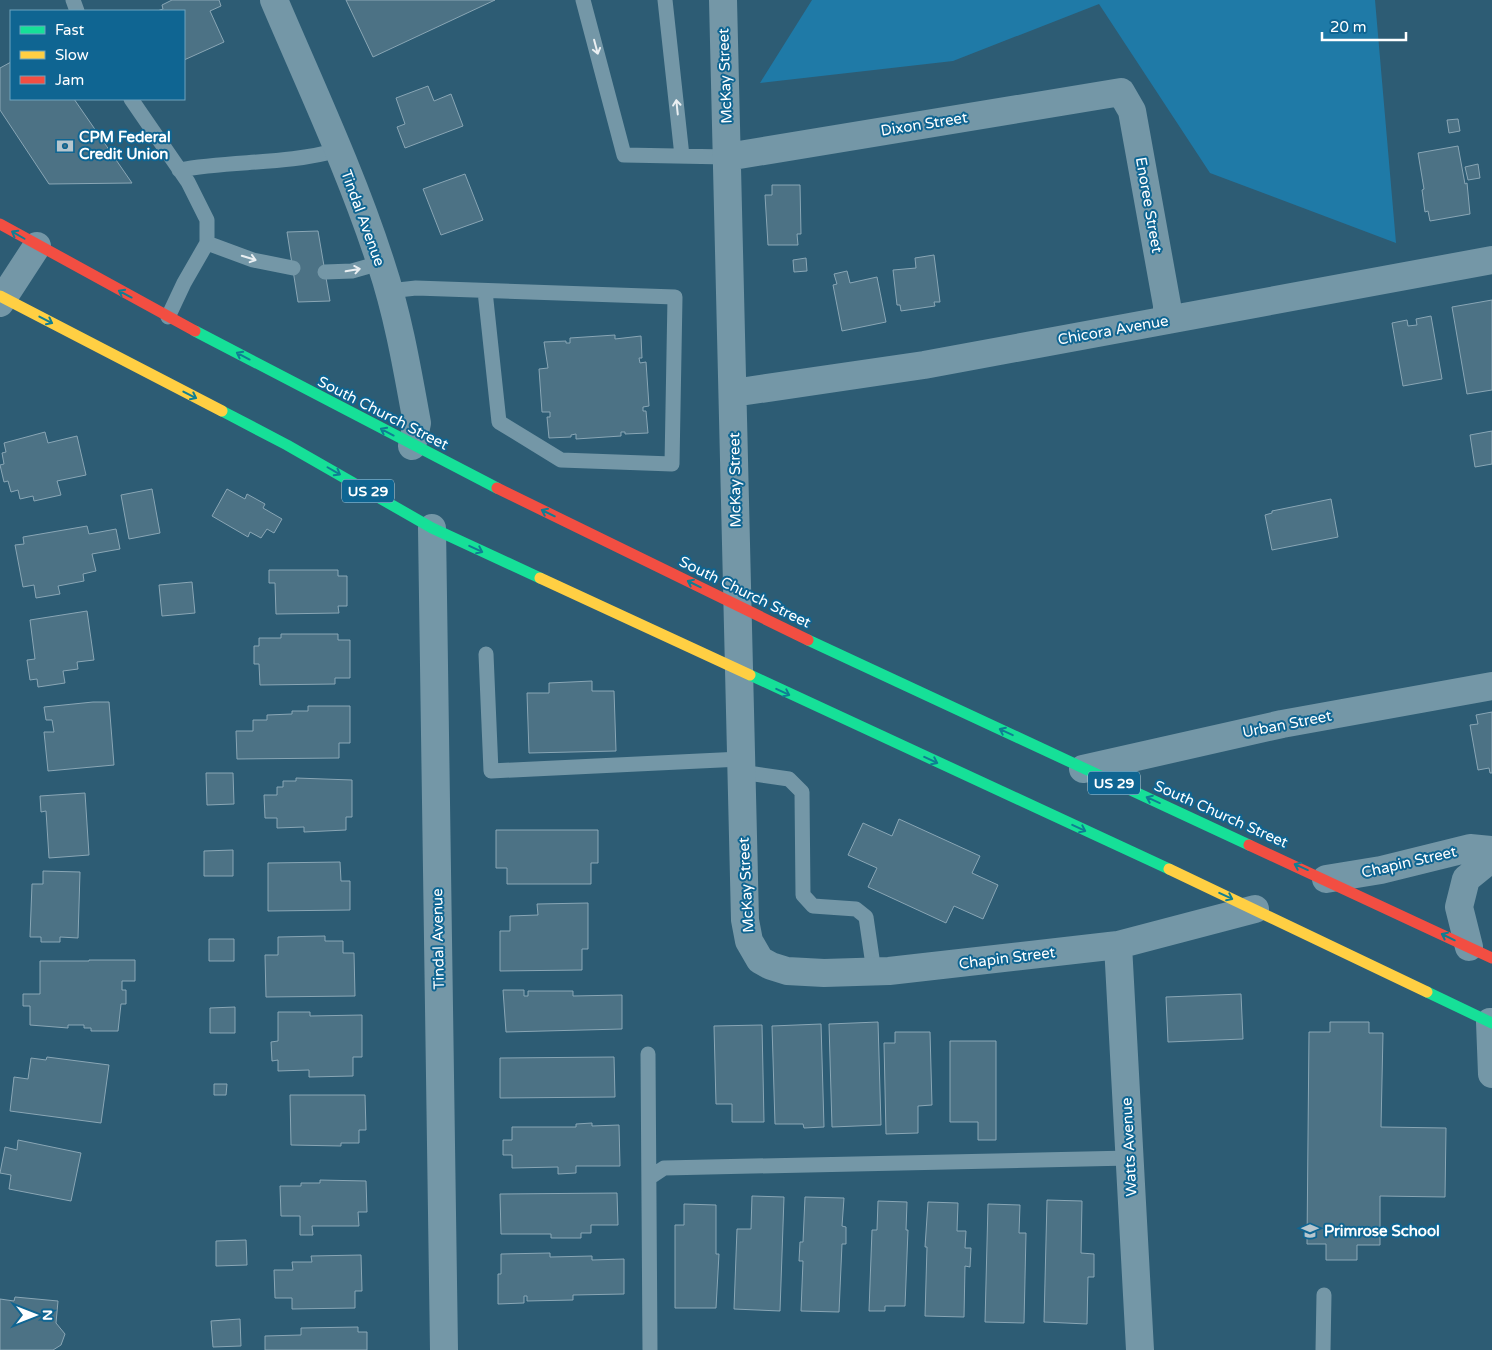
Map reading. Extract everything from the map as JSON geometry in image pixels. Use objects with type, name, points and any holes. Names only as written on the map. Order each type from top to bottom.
[{"type":"main road","name":"South Church Street","points":[[0,224],[36,246],[412,446],[737,606],[1083,769],[1326,879],[1481,953]]},
{"type":"main road","name":"US 29","points":[[1,299],[288,445],[432,528],[739,672],[1255,909],[1491,1023]]},
{"type":"street","name":"Tindal Avenue","points":[[274,0],[338,150],[389,291],[400,332],[417,423],[412,446]]},
{"type":"street","name":"McKay Street","points":[[723,0],[745,920],[749,941],[759,958]]},
{"type":"street","name":"Dixon Street","points":[[727,157],[1121,92]]},
{"type":"street","name":"Enoree Street","points":[[1121,92],[1132,111],[1167,305],[1167,320]]},
{"type":"street","points":[[1,299],[36,246]]},
{"type":"street","name":"Chicora Avenue","points":[[733,393],[924,365],[1492,260]]},
{"type":"street","name":"Tindal Avenue","points":[[432,528],[444,1350]]},
{"type":"street","name":"Urban Street","points":[[1083,769],[1282,724],[1492,686]]},
{"type":"street","name":"Chapin Street","points":[[1326,879],[1381,870],[1470,848],[1492,850]]},
{"type":"street","name":"Chapin Street","points":[[1481,953],[1459,908],[1466,879],[1492,858]]},
{"type":"street","name":"Chapin Street","points":[[759,958],[771,966],[788,971],[824,973],[874,972],[1118,945],[1255,909]]},
{"type":"street","name":"Watts Avenue","points":[[1118,945],[1140,1350]]},
{"type":"street","points":[[1491,1023],[1492,1074]]},
{"type":"lane","points":[[583,0],[624,155],[727,157]]},
{"type":"lane","points":[[665,0],[682,156]]},
{"type":"lane","points":[[132,100],[179,170],[207,220],[207,244],[184,282],[168,317]]},
{"type":"lane","points":[[179,170],[212,164],[309,158],[338,150]]},
{"type":"lane","points":[[207,244],[253,260],[293,268]]},
{"type":"lane","points":[[325,272],[352,271],[380,263]]},
{"type":"lane","points":[[389,291],[416,288],[675,298],[672,464],[561,460],[499,422],[485,291]]},
{"type":"lane","points":[[486,654],[490,772],[741,766],[789,780],[802,792],[803,895],[813,906],[856,909],[866,917],[874,972]]},
{"type":"lane","points":[[648,1054],[650,1350]]},
{"type":"lane","points":[[649,1178],[664,1168],[1130,1158]]},
{"type":"lane","points":[[1323,1350],[1324,1295]]},
{"type":"shaded area","points":[[812,0],[1375,0],[1396,243],[1210,173],[1099,4],[953,61],[760,83]]},
{"type":"building","points":[[172,0],[219,0],[221,6],[210,11],[224,42],[185,60],[185,10],[160,10],[163,9],[162,5]]},
{"type":"building","points":[[346,0],[495,0],[373,57]]},
{"type":"building","name":"CPM Federal Credit Union","points":[[10,63],[10,100],[75,100],[132,183],[49,184],[0,110],[0,68]]},
{"type":"building","points":[[428,86],[434,101],[451,94],[463,126],[405,148],[397,127],[405,124],[396,98]]},
{"type":"building","points":[[1458,119],[1460,131],[1449,133],[1447,120]]},
{"type":"building","points":[[1458,146],[1465,184],[1467,183],[1470,214],[1430,221],[1428,211],[1425,212],[1422,190],[1424,189],[1418,153]]},
{"type":"building","points":[[1478,164],[1480,178],[1468,180],[1465,167]]},
{"type":"building","points":[[465,174],[483,220],[441,235],[423,189]]},
{"type":"building","points":[[772,185],[800,185],[801,234],[797,234],[798,245],[768,245],[765,195],[772,195]]},
{"type":"building","points":[[318,231],[330,301],[298,302],[287,232]]},
{"type":"building","points":[[934,255],[940,302],[934,302],[935,306],[901,311],[900,305],[897,305],[893,270],[916,268],[915,258]]},
{"type":"building","points":[[806,258],[807,271],[794,272],[793,260]]},
{"type":"building","points":[[847,271],[850,283],[877,277],[886,322],[842,331],[833,285],[837,284],[834,274]]},
{"type":"building","points":[[1492,300],[1492,390],[1467,394],[1452,307]]},
{"type":"building","points":[[1431,316],[1442,379],[1403,386],[1392,323],[1407,320],[1408,326],[1417,325],[1416,319]]},
{"type":"building","points":[[615,335],[615,339],[641,336],[642,358],[639,358],[640,363],[646,362],[649,406],[643,407],[643,411],[646,411],[648,433],[625,434],[625,432],[621,432],[621,436],[576,439],[576,434],[571,435],[571,437],[549,438],[547,417],[550,417],[550,412],[542,412],[539,369],[548,368],[544,342],[566,341],[566,343],[570,343],[570,338]]},
{"type":"building","points":[[1492,431],[1492,464],[1475,467],[1470,435]]},
{"type":"building","points":[[45,432],[48,443],[77,436],[86,475],[57,481],[61,495],[34,501],[33,496],[20,499],[18,490],[11,492],[8,481],[4,482],[0,465],[4,464],[2,453],[6,452],[4,443]]},
{"type":"building","points":[[152,489],[160,533],[129,539],[121,495]]},
{"type":"building","points":[[227,489],[245,499],[247,494],[265,504],[263,508],[282,519],[274,533],[267,529],[261,538],[250,532],[248,537],[212,516]]},
{"type":"building","points":[[1331,499],[1338,537],[1272,550],[1265,515],[1272,513],[1272,511]]},
{"type":"building","points":[[87,526],[89,534],[116,529],[120,549],[92,554],[96,571],[83,574],[84,581],[58,586],[60,594],[36,598],[34,585],[23,587],[15,545],[24,544],[23,537]]},
{"type":"building","points":[[269,570],[338,570],[338,576],[347,576],[347,606],[338,606],[339,613],[276,614],[275,583],[269,583]]},
{"type":"building","points":[[192,582],[195,613],[162,616],[159,585]]},
{"type":"building","points":[[87,611],[94,660],[77,662],[78,669],[63,671],[65,683],[38,687],[37,679],[30,680],[27,660],[35,659],[30,620]]},
{"type":"building","points":[[281,634],[338,634],[338,640],[350,640],[350,678],[335,678],[335,684],[260,685],[259,664],[254,664],[254,646],[259,646],[259,638],[281,638]]},
{"type":"building","points":[[592,681],[592,691],[614,691],[616,751],[529,753],[527,693],[549,693],[549,683]]},
{"type":"building","points":[[109,702],[114,765],[48,771],[44,732],[54,732],[52,720],[46,720],[44,707]]},
{"type":"building","points":[[308,706],[350,706],[350,743],[339,743],[339,758],[237,759],[236,731],[253,731],[253,720],[267,720],[267,715],[292,714],[292,711],[308,711]]},
{"type":"building","points":[[1492,712],[1492,773],[1490,773],[1489,768],[1478,770],[1470,725],[1478,724],[1476,715]]},
{"type":"building","points":[[206,773],[233,773],[234,804],[207,805]]},
{"type":"building","points":[[296,778],[352,780],[352,817],[346,817],[346,830],[304,832],[304,827],[277,828],[277,818],[265,818],[264,795],[277,795],[277,787],[283,787],[283,781],[296,781]]},
{"type":"building","points":[[85,793],[89,855],[49,858],[46,811],[41,812],[40,796]]},
{"type":"building","points":[[899,819],[980,856],[972,873],[998,885],[983,919],[954,906],[946,923],[868,887],[877,868],[848,855],[863,823],[892,836]]},
{"type":"building","points":[[496,830],[598,830],[598,863],[591,863],[591,884],[507,884],[507,868],[496,868]]},
{"type":"building","points":[[233,850],[233,876],[204,876],[204,851]]},
{"type":"building","points":[[340,862],[341,881],[350,881],[350,910],[268,911],[268,863]]},
{"type":"building","points":[[43,871],[80,872],[78,938],[60,937],[60,942],[41,942],[41,937],[30,937],[32,884],[43,884]]},
{"type":"building","points":[[588,903],[588,949],[582,949],[582,970],[500,971],[500,931],[510,931],[510,916],[538,915],[537,904]]},
{"type":"building","points":[[325,936],[325,941],[343,941],[343,953],[354,953],[355,996],[266,997],[265,955],[278,955],[278,937]]},
{"type":"building","points":[[209,939],[234,939],[234,961],[209,961]]},
{"type":"building","points":[[135,960],[135,981],[122,981],[122,990],[126,990],[126,1004],[121,1004],[118,1031],[91,1031],[91,1028],[84,1028],[84,1025],[68,1025],[68,1028],[30,1025],[30,1006],[23,1006],[23,994],[40,994],[40,961]]},
{"type":"building","points":[[503,990],[524,990],[524,996],[528,996],[528,991],[573,991],[573,996],[622,995],[622,1029],[506,1032]]},
{"type":"building","points":[[1241,994],[1243,1039],[1168,1042],[1166,997]]},
{"type":"building","points":[[235,1007],[235,1033],[210,1033],[210,1008]]},
{"type":"building","points":[[278,1012],[310,1012],[310,1016],[362,1015],[362,1057],[353,1057],[353,1076],[309,1077],[309,1070],[278,1071],[278,1060],[272,1061],[271,1042],[278,1041]]},
{"type":"building","points":[[878,1022],[881,1125],[832,1127],[829,1024]]},
{"type":"building","points":[[1330,1022],[1369,1022],[1369,1033],[1383,1033],[1381,1127],[1446,1128],[1445,1197],[1380,1196],[1380,1245],[1357,1245],[1357,1260],[1326,1260],[1326,1244],[1307,1244],[1309,1032],[1330,1032]]},
{"type":"building","points":[[821,1024],[824,1127],[804,1128],[803,1124],[775,1124],[772,1026]]},
{"type":"building","points":[[762,1025],[764,1122],[732,1122],[732,1104],[716,1104],[714,1026]]},
{"type":"building","points":[[895,1032],[930,1032],[932,1105],[918,1106],[918,1133],[886,1134],[884,1043],[895,1043]]},
{"type":"building","points":[[950,1041],[996,1041],[996,1140],[978,1140],[978,1122],[950,1122]]},
{"type":"building","points":[[47,1057],[109,1065],[101,1123],[10,1111],[14,1077],[28,1079],[31,1058],[46,1060]]},
{"type":"building","points":[[614,1057],[615,1097],[500,1098],[500,1058]]},
{"type":"building","points":[[214,1084],[227,1084],[226,1095],[214,1095]]},
{"type":"building","points":[[290,1095],[365,1095],[366,1130],[359,1130],[359,1143],[341,1143],[341,1146],[291,1145]]},
{"type":"building","points":[[592,1123],[592,1126],[619,1125],[620,1166],[576,1166],[576,1173],[558,1174],[558,1167],[512,1168],[512,1155],[503,1155],[503,1140],[512,1140],[512,1127],[576,1127],[576,1124]]},
{"type":"building","points":[[18,1140],[81,1153],[71,1201],[9,1189],[11,1175],[0,1173],[5,1147],[17,1150]]},
{"type":"building","points":[[320,1180],[366,1181],[367,1212],[358,1212],[359,1226],[312,1226],[313,1235],[300,1235],[300,1216],[281,1216],[280,1186],[301,1186],[301,1183],[320,1183]]},
{"type":"building","points":[[617,1193],[618,1225],[591,1225],[591,1233],[581,1233],[581,1238],[551,1238],[551,1234],[501,1234],[500,1194]]},
{"type":"building","points":[[752,1196],[784,1197],[780,1311],[734,1309],[737,1229],[751,1229]]},
{"type":"building","points":[[805,1197],[844,1198],[842,1226],[846,1227],[846,1244],[842,1244],[839,1312],[801,1311],[803,1261],[799,1261],[800,1242],[803,1242]]},
{"type":"building","points":[[1047,1200],[1082,1201],[1081,1253],[1094,1254],[1094,1277],[1088,1277],[1087,1324],[1044,1322]]},
{"type":"building","points":[[878,1201],[907,1202],[906,1230],[908,1230],[905,1306],[885,1306],[885,1311],[869,1311],[872,1230],[877,1230]]},
{"type":"building","points":[[928,1202],[958,1203],[957,1231],[966,1231],[965,1248],[971,1248],[970,1267],[965,1266],[964,1317],[925,1316],[927,1247],[925,1247]]},
{"type":"building","points":[[684,1204],[716,1205],[716,1254],[719,1254],[716,1308],[675,1308],[675,1225],[684,1225]]},
{"type":"building","points":[[988,1204],[1020,1205],[1019,1233],[1026,1233],[1024,1323],[985,1322]]},
{"type":"building","points":[[246,1240],[247,1265],[216,1266],[216,1241]]},
{"type":"building","points":[[550,1253],[550,1257],[592,1256],[592,1260],[624,1259],[624,1294],[573,1295],[573,1300],[527,1301],[527,1296],[524,1296],[524,1303],[498,1304],[498,1274],[501,1274],[501,1254]]},
{"type":"building","points":[[361,1255],[362,1291],[355,1291],[355,1308],[292,1309],[292,1298],[275,1298],[274,1270],[293,1270],[292,1262],[312,1262],[311,1256]]},
{"type":"building","points":[[15,1297],[58,1301],[56,1323],[65,1334],[61,1345],[53,1350],[0,1350],[0,1299],[14,1301]]},
{"type":"building","points":[[240,1319],[241,1346],[213,1347],[211,1321]]},
{"type":"building","points":[[358,1327],[358,1332],[367,1332],[367,1350],[265,1350],[265,1336],[301,1335],[301,1328]]},
{"type":"traffic: fast","points":[[195,331],[497,488]]},
{"type":"traffic: fast","points":[[222,411],[287,445],[432,528],[540,578]]},
{"type":"traffic: fast","points":[[808,640],[1249,845]]},
{"type":"traffic: fast","points":[[750,675],[1169,869]]},
{"type":"traffic: fast","points":[[1427,992],[1492,1023]]},
{"type":"traffic: slow","points":[[0,296],[222,411]]},
{"type":"traffic: slow","points":[[540,578],[750,675]]},
{"type":"traffic: slow","points":[[1169,869],[1427,992]]},
{"type":"traffic: jam","points":[[0,224],[195,331]]},
{"type":"traffic: jam","points":[[497,488],[808,640]]},
{"type":"traffic: jam","points":[[1249,845],[1492,958]]},
{"type":"place","name":"CPM Federal Credit Union","points":[[65,146]]},
{"type":"place","name":"Primrose School","points":[[1310,1231]]}]
